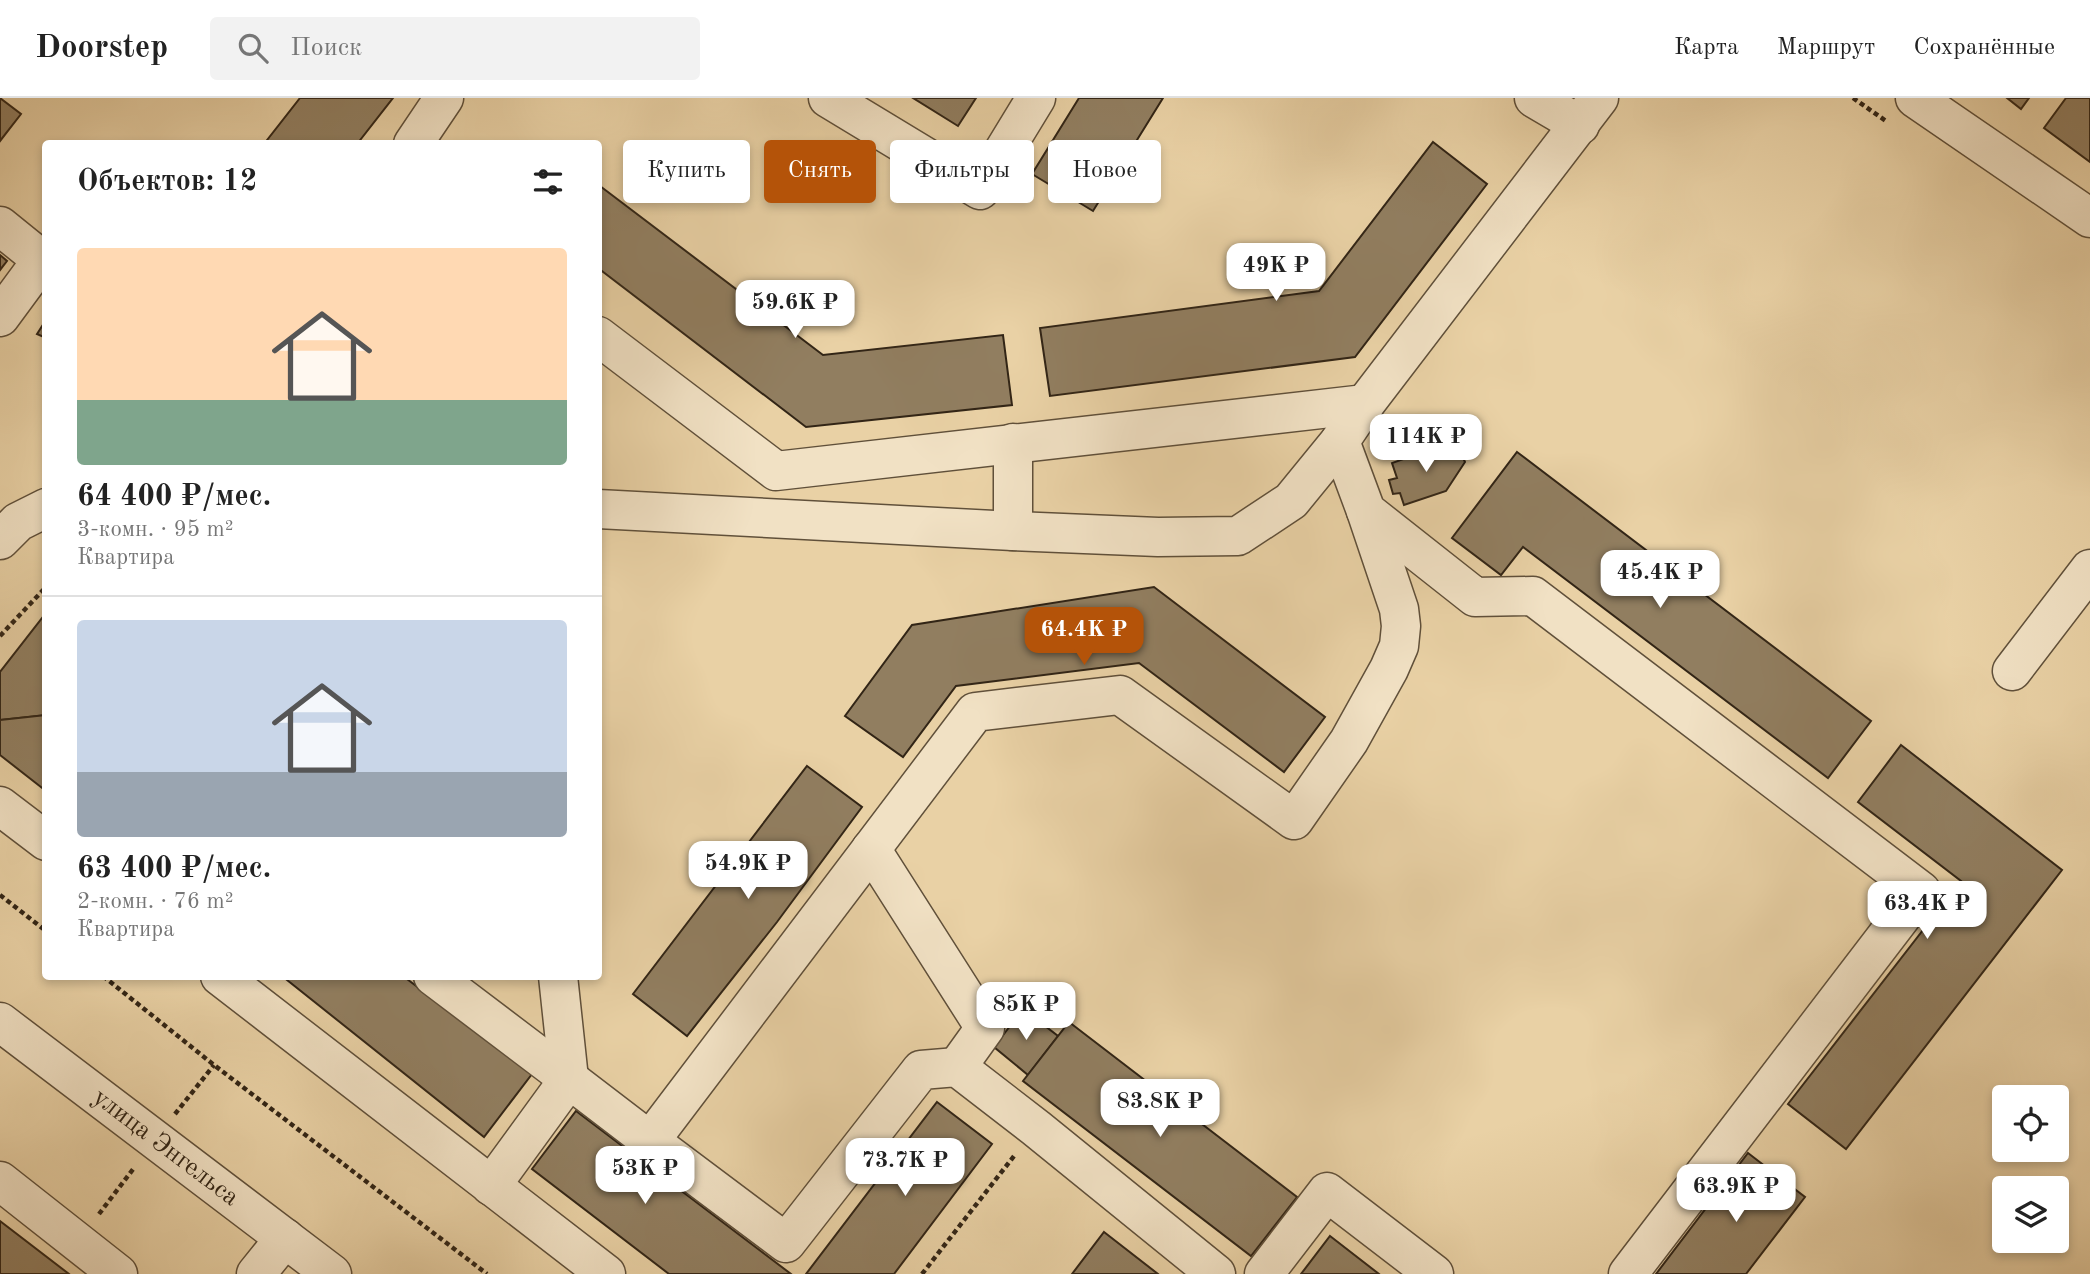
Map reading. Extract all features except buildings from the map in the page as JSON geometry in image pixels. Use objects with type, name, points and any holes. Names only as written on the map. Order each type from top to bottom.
[{"type":"street","points":[[416,140],[444,98]]},
{"type":"street","points":[[828,98],[980,190],[1036,98]]},
{"type":"street","points":[[602,509],[1013,531],[1158,537],[1238,536],[1291,501],[1340,441],[1590,111],[1534,98]]},
{"type":"street","points":[[1915,98],[2090,218]]},
{"type":"street","points":[[0,226],[42,260],[0,317]]},
{"type":"street","points":[[602,339],[776,471],[1366,404]]},
{"type":"street","points":[[650,1140],[975,712],[1120,695],[1294,820],[1349,741],[1399,646],[1399,609],[1340,441]]},
{"type":"street","points":[[1013,443],[1013,531]]},
{"type":"street","points":[[1366,511],[1475,597],[1533,596],[1921,891],[1628,1274]]},
{"type":"street","points":[[2012,671],[2090,569]]},
{"type":"street","points":[[0,806],[42,838]]},
{"type":"street","points":[[871,849],[985,1028],[957,1067]]},
{"type":"street","points":[[225,980],[606,1274]]},
{"type":"street","points":[[438,980],[786,1243],[920,1070],[957,1067],[1216,1274]]},
{"type":"street","points":[[491,1186],[569,1079],[558,980]]},
{"type":"street","name":"улица Энгельса","points":[[0,1022],[332,1274]]},
{"type":"street","points":[[0,1181],[118,1274]]},
{"type":"street","points":[[1264,1274],[1327,1192],[1434,1274]]},
{"type":"street","points":[[256,1274],[285,1238]]},
{"type":"path","points":[[0,636],[42,590]]},
{"type":"path","points":[[0,895],[42,928]]},
{"type":"path","points":[[108,980],[214,1065],[487,1274]]},
{"type":"path","points":[[78,1243],[214,1065]]},
{"type":"path","points":[[922,1274],[1036,1128]]}]
